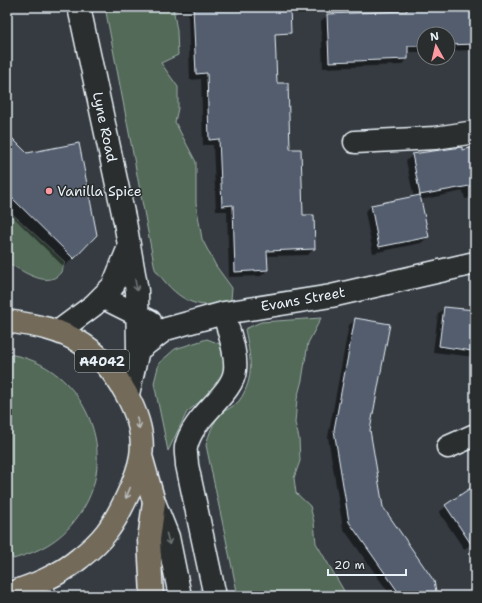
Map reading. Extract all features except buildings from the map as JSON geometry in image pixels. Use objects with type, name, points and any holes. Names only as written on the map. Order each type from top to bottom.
[{"type":"main road","name":"A4042","points":[[7,321],[35,325],[59,331],[85,345],[109,367],[128,394],[139,424],[141,456],[128,495],[106,533],[80,559],[26,593]]},
{"type":"main road","points":[[141,456],[154,502],[149,540],[152,596]]},
{"type":"street","name":"Lyne Road","points":[[79,7],[137,290],[139,316],[138,350],[128,394]]},
{"type":"street","points":[[355,142],[435,138],[475,132]]},
{"type":"street","points":[[59,331],[102,297],[113,286],[129,247]]},
{"type":"street","name":"Evans Street","points":[[138,350],[166,328],[224,313],[331,296],[475,263]]},
{"type":"street","points":[[102,297],[166,328]]},
{"type":"street","points":[[215,596],[187,465],[185,448],[192,428],[205,411],[231,385],[235,372],[235,357],[224,313]]},
{"type":"street","points":[[448,447],[475,435]]},
{"type":"street","points":[[154,502],[168,537],[180,596]]},
{"type":"green space","points":[[105,7],[173,7],[177,31],[178,55],[161,63],[178,87],[178,108],[175,122],[196,162],[196,203],[202,239],[216,266],[232,288],[231,300],[219,304],[207,305],[197,304],[187,300],[170,288],[155,269]]},
{"type":"green space","points":[[7,209],[65,262],[61,272],[55,277],[48,279],[31,276],[7,262]]},
{"type":"green space","points":[[321,318],[308,343],[302,380],[297,399],[295,423],[299,438],[300,461],[294,478],[296,493],[310,506],[314,522],[316,543],[347,596],[238,596],[206,445],[207,441],[218,417],[239,401],[248,383],[250,375],[250,357],[245,329],[261,322]]},
{"type":"green space","points":[[207,339],[220,344],[226,355],[226,371],[220,385],[187,412],[168,451],[154,383],[159,363],[175,349]]},
{"type":"green space","points":[[7,354],[34,361],[57,375],[76,394],[89,417],[96,442],[97,469],[90,495],[70,527],[48,545],[13,559],[7,542]]},
{"type":"place","name":"Vanilla Spice","points":[[49,191]]}]
